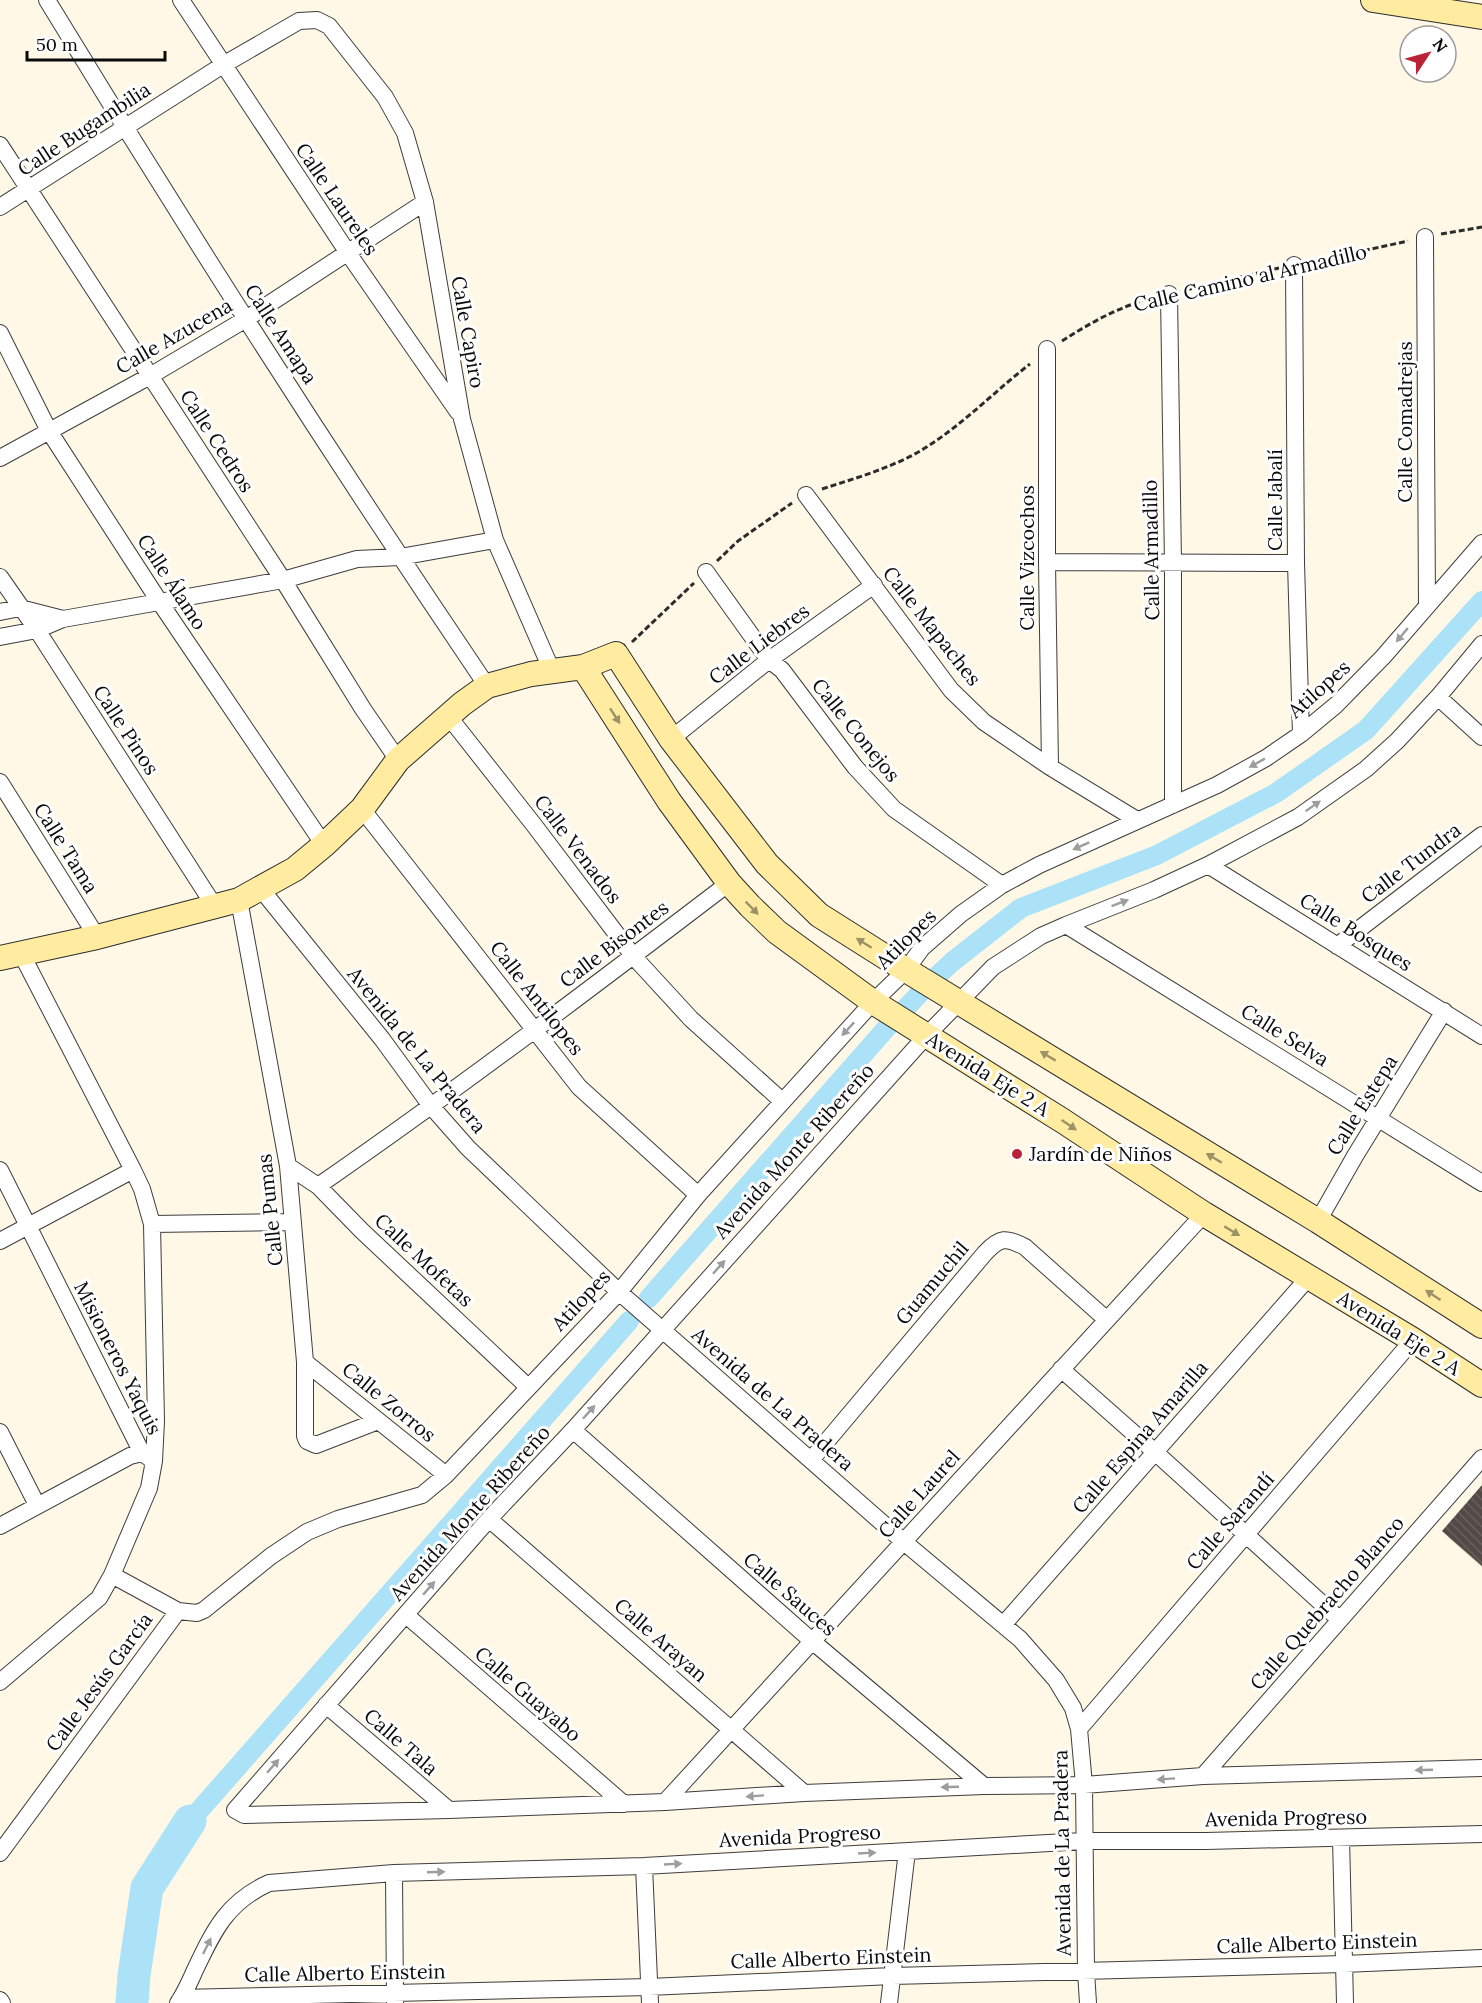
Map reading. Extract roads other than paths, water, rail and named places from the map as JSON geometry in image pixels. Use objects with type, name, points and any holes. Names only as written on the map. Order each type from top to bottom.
[{"type":"street","name":"Calle Amapa","points":[[47,0],[246,319],[400,557],[487,686]]},
{"type":"street","name":"Calle Laureles","points":[[181,0],[348,253],[462,419]]},
{"type":"street","points":[[1373,0],[1482,17]]},
{"type":"street","name":"Calle Bugambilia","points":[[0,207],[223,65],[298,21],[317,20]]},
{"type":"street","name":"Calle Capiro","points":[[317,20],[329,26],[385,97],[405,133],[425,202],[462,419],[495,540],[552,671]]},
{"type":"street","name":"Calle Cedros","points":[[0,145],[398,760]]},
{"type":"street","name":"Calle Azucena","points":[[0,458],[150,376],[246,319],[425,202]]},
{"type":"street","name":"Calle Comadrejas","points":[[1425,237],[1427,606]]},
{"type":"street","name":"Calle Jabalí","points":[[1294,265],[1296,563],[1301,734]]},
{"type":"street","name":"Calle Armadillo","points":[[1169,294],[1173,563],[1173,806]]},
{"type":"street","name":"Calle Álamo","points":[[0,333],[49,431],[159,601],[324,845]]},
{"type":"street","name":"Calle Vizcochos","points":[[1047,349],[1050,767]]},
{"type":"street","name":"Calle Mapaches","points":[[806,495],[951,690],[984,722],[1050,767],[1137,820]]},
{"type":"street","points":[[0,637],[37,630],[63,619],[282,580],[357,559],[400,557],[495,540]]},
{"type":"street","name":"Atilopes","points":[[446,1476],[619,1292],[698,1195],[873,1002],[906,970],[922,948],[1002,885],[1039,865],[1217,785],[1266,758],[1301,734],[1336,705],[1383,657],[1482,543]]},
{"type":"street","points":[[1047,562],[1296,563]]},
{"type":"street","name":"Calle Conejos","points":[[706,572],[769,660],[782,670],[855,767],[894,809],[1002,885]]},
{"type":"street","name":"Calle Pinos","points":[[0,577],[37,630],[215,907]]},
{"type":"street","name":"Calle Liebres","points":[[671,739],[769,660],[874,585]]},
{"type":"street","points":[[0,612],[20,608],[63,619]]},
{"type":"street","name":"Avenida Monte Ribereño","points":[[449,1810],[244,1815],[235,1810],[489,1519],[573,1430],[927,1035],[993,968],[1041,936],[1154,890],[1208,865],[1298,817],[1366,769],[1397,741],[1438,697],[1482,644]]},
{"type":"street","points":[[0,1682],[92,1605],[105,1590],[149,1488],[148,1457],[156,1420],[152,1224],[142,1190],[133,1170],[10,955],[97,937],[239,900],[295,869],[324,845],[362,809],[398,760],[462,704],[487,686],[552,671],[583,667],[616,654],[671,739],[767,864],[819,915],[1318,1221],[1482,1326]]},
{"type":"street","name":"Avenida Eje 2 A","points":[[583,667],[669,801],[729,883],[777,932],[873,1002],[1063,1121],[1204,1214],[1413,1340],[1482,1385]]},
{"type":"street","points":[[1438,697],[1482,737]]},
{"type":"street","name":"Calle Venados","points":[[449,717],[634,957],[691,1019],[782,1101]]},
{"type":"street","name":"Calle Tama","points":[[0,782],[97,937]]},
{"type":"street","name":"Calle Antilopes","points":[[362,809],[579,1087],[698,1195]]},
{"type":"street","name":"Calle Tundra","points":[[1337,946],[1482,835]]},
{"type":"street","name":"Calle Bosques","points":[[1208,865],[1482,1036]]},
{"type":"street","name":"Calle Bisontes","points":[[318,1186],[634,957],[729,883]]},
{"type":"street","name":"Avenida de La Pradera","points":[[261,889],[382,1039],[431,1106],[468,1148],[619,1292],[904,1542],[1003,1625],[1033,1652],[1056,1680],[1072,1708],[1079,1729],[1084,1785],[1088,2003]]},
{"type":"street","name":"Calle Pumas","points":[[239,900],[288,1166],[305,1362],[305,1436],[307,1441],[316,1445],[378,1421]]},
{"type":"street","name":"Calle Selva","points":[[1066,924],[1482,1183]]},
{"type":"street","name":"Calle Estepa","points":[[1318,1221],[1444,1011]]},
{"type":"street","name":"Calle Mofetas","points":[[288,1166],[318,1186],[362,1231],[528,1387]]},
{"type":"street","name":"Misioneros Yaquis","points":[[0,1170],[148,1457]]},
{"type":"street","points":[[0,1241],[133,1170]]},
{"type":"street","name":"Calle Laurel","points":[[665,1802],[1204,1214]]},
{"type":"street","points":[[152,1224],[292,1222]]},
{"type":"street","name":"Guamuchil","points":[[811,1460],[986,1253],[994,1244],[1003,1239],[1012,1240],[1025,1247],[1107,1320]]},
{"type":"street","name":"Calle Espina Amarilla","points":[[1003,1625],[1309,1277]]},
{"type":"street","name":"Calle Sarandí","points":[[1079,1729],[1413,1340]]},
{"type":"street","name":"Calle Zorros","points":[[305,1362],[446,1476]]},
{"type":"street","points":[[1061,1369],[1340,1620]]},
{"type":"street","name":"Calle Sauces","points":[[573,1430],[812,1641],[984,1786]]},
{"type":"street","points":[[0,1432],[37,1505]]},
{"type":"street","name":"Misioneros Yaquis","points":[[0,1526],[130,1456],[148,1457]]},
{"type":"street","name":"Calle Quebracho Blanco","points":[[1203,1776],[1482,1458]]},
{"type":"street","name":"Calle Jesús García","points":[[0,1852],[178,1611],[197,1613],[204,1610],[271,1556],[307,1532],[338,1519],[422,1495],[446,1476]]},
{"type":"street","name":"Calle Arayan","points":[[489,1519],[804,1793]]},
{"type":"street","points":[[112,1575],[178,1611]]},
{"type":"street","name":"Calle Guayabo","points":[[406,1615],[624,1804]]},
{"type":"street","name":"Calle Tala","points":[[326,1705],[449,1810]]},
{"type":"street","points":[[449,1810],[624,1804],[804,1793],[984,1786],[1084,1785],[1203,1776],[1482,1768]]},
{"type":"street","name":"Avenida Progreso","points":[[180,2001],[214,1929],[233,1906],[251,1891],[269,1883],[394,1873],[644,1866],[1084,1841],[1482,1834]]},
{"type":"street","points":[[1341,1838],[1345,2003]]},
{"type":"street","points":[[889,2003],[907,1851]]},
{"type":"street","points":[[644,1866],[650,1995]]},
{"type":"street","points":[[394,1873],[395,1998]]},
{"type":"street","name":"Calle Alberto Einstein","points":[[180,2001],[650,1995],[892,1976],[1482,1958]]},
{"type":"waterway","points":[[937,976],[1021,908],[1157,855],[1276,793],[1366,730],[1482,601]]},
{"type":"waterway","points":[[905,1009],[921,992]]},
{"type":"waterway","points":[[649,1298],[890,1024]]},
{"type":"waterway","points":[[190,1821],[629,1321]]},
{"type":"waterway","points":[[132,2003],[147,1888],[190,1821]]},
{"type":"place","name":"Jardín de Niños","points":[[1017,1154]]}]
